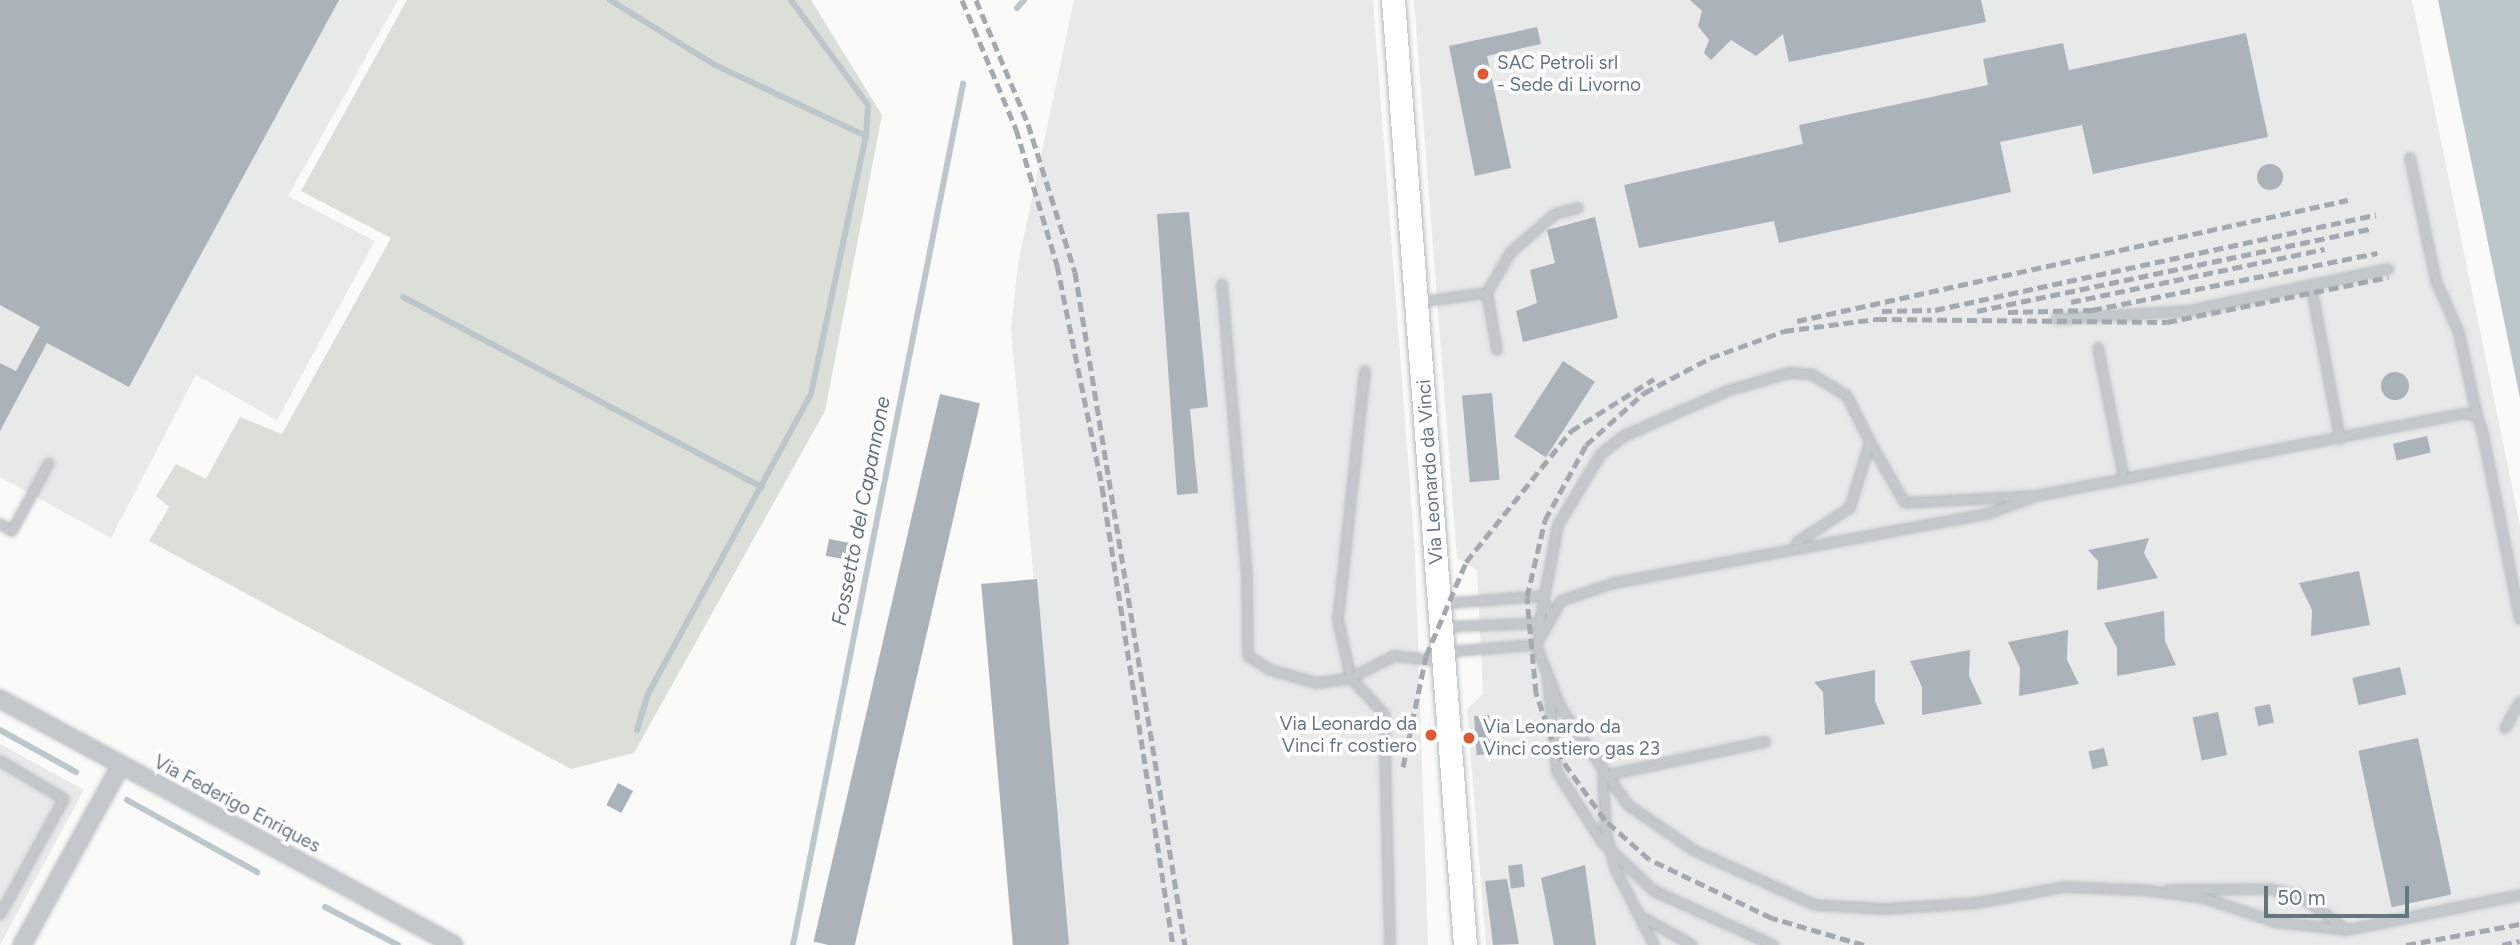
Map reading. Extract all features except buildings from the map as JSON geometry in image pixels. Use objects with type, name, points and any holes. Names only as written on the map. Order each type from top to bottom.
[{"type":"main road","name":"Via Leonardo da Vinci","points":[[1393,0],[1465,945]]},
{"type":"street","name":"Via Federigo Enriques","points":[[0,699],[453,945]]},
{"type":"street","points":[[22,945],[121,765]]},
{"type":"lane","points":[[2410,158],[2436,281],[2459,332],[2520,620]]},
{"type":"lane","points":[[1497,350],[1487,293],[1511,252],[1555,214],[1578,208]]},
{"type":"lane","points":[[2056,319],[2189,311],[2389,269]]},
{"type":"lane","points":[[1222,284],[1247,577],[1248,656],[1270,670],[1317,683],[1351,678],[1394,656],[1443,657],[1536,646]]},
{"type":"lane","points":[[2311,285],[2340,439]]},
{"type":"lane","points":[[1417,303],[1487,293]]},
{"type":"lane","points":[[2098,348],[2124,478]]},
{"type":"lane","points":[[1365,371],[1339,585],[1338,620],[1351,678],[1384,714],[1390,945]]},
{"type":"lane","points":[[2347,930],[2301,896],[2269,888],[2143,890],[2064,887],[1977,903],[1885,909],[1815,905],[1695,851],[1628,805],[1603,776],[1548,676],[1536,646],[1541,622],[1541,596],[1570,498],[1601,454],[1624,436],[1763,377],[1789,373],[1811,374],[1847,396],[1905,503],[2036,496],[2477,415]]},
{"type":"lane","points":[[1787,547],[1824,530],[1850,508],[1870,442]]},
{"type":"lane","points":[[0,524],[12,531],[49,463]]},
{"type":"lane","points":[[1441,627],[1541,622],[1550,612],[1602,586],[1787,547],[1990,513],[2036,496]]},
{"type":"lane","points":[[1440,604],[1541,596]]},
{"type":"lane","points":[[1541,596],[1550,612]]},
{"type":"lane","points":[[1548,676],[1557,772],[1611,852],[1654,945]]},
{"type":"lane","points":[[2505,727],[2520,702]]},
{"type":"lane","points":[[1603,776],[1765,742]]},
{"type":"lane","points":[[0,761],[64,799],[0,915]]},
{"type":"lane","points":[[1603,776],[1611,852],[1654,891],[1773,945]]},
{"type":"lane","points":[[2143,890],[2204,898],[2275,922],[2347,930],[2520,895]]},
{"type":"lane","points":[[1642,916],[1692,945]]},
{"type":"shaded area","points":[[0,0],[398,0],[288,196],[375,241],[277,420],[196,375],[111,538],[0,477]]},
{"type":"shaded area","points":[[407,0],[811,0],[882,115],[825,411],[634,753],[571,769],[149,541],[169,507],[156,496],[176,464],[206,479],[240,417],[282,434],[391,238],[301,191]]},
{"type":"shaded area","points":[[1074,0],[1373,0],[1415,552],[1428,945],[1067,945],[1011,329],[1018,264]]},
{"type":"shaded area","points":[[1414,0],[2412,0],[2520,525],[2520,945],[1486,945],[1467,709],[1483,694],[1477,570],[1457,558]]},
{"type":"shaded area","points":[[2438,0],[2520,0],[2520,398]]},
{"type":"shaded area","points":[[0,744],[84,790],[0,945]]},
{"type":"waterway","points":[[610,0],[715,65],[866,136]]},
{"type":"waterway","points":[[637,730],[648,694],[811,394],[866,136],[868,105],[791,0]]},
{"type":"waterway","points":[[1017,8],[1024,0]]},
{"type":"waterway","name":"Fossetto del Capannone","points":[[793,945],[963,84]]},
{"type":"waterway","points":[[403,297],[762,487]]},
{"type":"waterway","points":[[0,730],[76,772]]},
{"type":"waterway","points":[[127,800],[257,872]]},
{"type":"waterway","points":[[325,907],[398,945]]},
{"type":"railway","points":[[962,0],[1016,129],[1057,265],[1102,487],[1173,945]]},
{"type":"railway","points":[[976,0],[1028,124],[1075,272],[1185,945]]},
{"type":"railway","points":[[1797,321],[2348,200]]},
{"type":"railway","points":[[1935,310],[2376,215]]},
{"type":"railway","points":[[1977,311],[2371,229]]},
{"type":"railway","points":[[2071,302],[2325,249]]},
{"type":"railway","points":[[2008,312],[2092,310],[2377,253]]},
{"type":"railway","points":[[1864,945],[1772,918],[1649,859],[1605,820],[1557,753],[1536,693],[1527,597],[1545,520],[1586,445],[1644,393],[1710,358],[1784,331],[1877,319],[2167,322],[2388,277]]},
{"type":"railway","points":[[1882,311],[1931,310]]},
{"type":"railway","points":[[1403,767],[1426,656],[1466,562],[1571,431],[1654,379]]},
{"type":"railway","points":[[2406,945],[2520,924]]},
{"type":"railway","points":[[2502,945],[2520,941]]},
{"type":"place","name":"SAC Petroli srl - Sede di Livorno","points":[[1483,74]]},
{"type":"place","name":"Via Leonardo da Vinci fr costiero","points":[[1431,735]]},
{"type":"place","name":"Via Leonardo da Vinci costiero gas 23","points":[[1469,738]]}]
